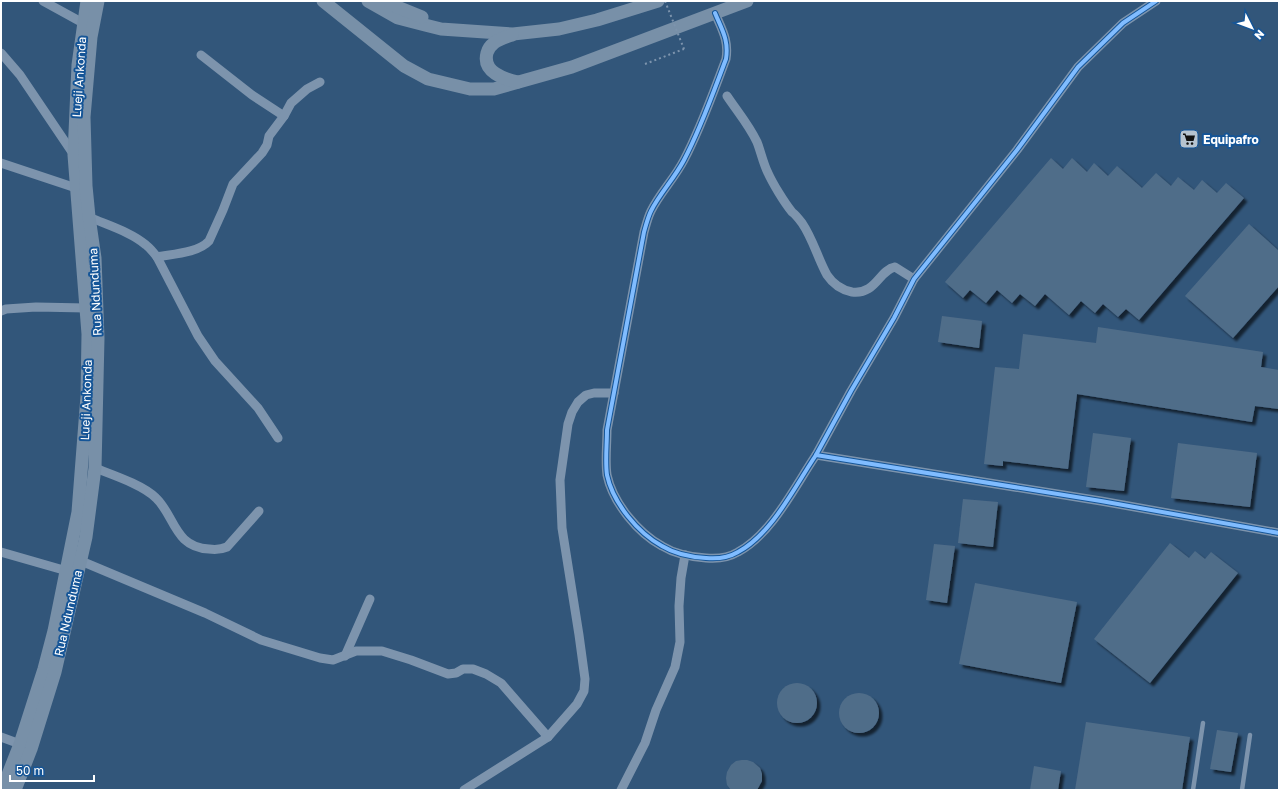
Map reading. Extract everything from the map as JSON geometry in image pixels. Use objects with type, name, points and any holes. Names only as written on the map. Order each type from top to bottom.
[{"type":"main road","name":"Lueji Ankonda","points":[[2,790],[20,744],[44,669],[67,571],[78,512],[84,450],[88,334],[74,155],[78,65],[87,1]]},
{"type":"main road","name":"Rua Ndunduma","points":[[15,790],[31,749],[55,672],[86,537],[95,468],[98,338],[95,258],[86,186],[84,117],[91,37],[98,1]]},
{"type":"main road","points":[[323,1],[404,66],[428,79],[481,89],[494,89],[572,67],[747,1]]},
{"type":"main road","points":[[334,1],[364,35]]},
{"type":"main road","points":[[368,1],[398,18],[441,29],[513,34],[559,29],[590,22],[658,1]]},
{"type":"main road","points":[[388,1],[395,6],[419,16],[440,22],[494,33]]},
{"type":"main road","points":[[513,34],[494,42],[488,49],[486,57],[490,70],[495,74],[508,80],[520,82]]},
{"type":"street","points":[[43,1],[83,23]]},
{"type":"street","points":[[715,13],[726,38],[728,49],[726,59],[685,159],[676,176],[658,199],[650,213],[644,232],[607,430],[606,456],[607,476],[613,492],[622,509],[648,537],[663,547],[685,556],[719,559],[738,553],[752,542],[770,524],[816,455],[914,280],[1017,150],[1078,67],[1123,23],[1156,1]]},
{"type":"street","points":[[1,53],[20,74],[74,155]]},
{"type":"street","points":[[202,55],[252,95],[284,116]]},
{"type":"street","points":[[157,257],[192,250],[206,244],[209,241],[233,184],[262,153],[270,136],[291,103],[307,89],[320,82]]},
{"type":"street","points":[[727,96],[757,143],[768,174],[791,210],[802,223],[828,276],[836,285],[844,290],[854,292],[864,290],[872,286],[886,271],[895,267],[914,280]]},
{"type":"street","points":[[1,163],[76,188]]},
{"type":"street","points":[[89,217],[130,235],[146,244],[157,257],[198,336],[215,360],[258,408],[278,438]]},
{"type":"street","points":[[1,311],[6,309],[36,307],[86,308]]},
{"type":"street","points":[[464,790],[548,737],[577,704],[584,691],[585,679],[562,528],[560,509],[560,480],[568,424],[578,402],[586,395],[594,393],[614,393]]},
{"type":"street","points":[[816,455],[1101,501],[1279,532]]},
{"type":"street","points":[[95,468],[145,489],[157,498],[181,537],[194,546],[203,549],[220,550],[227,547],[259,511]]},
{"type":"street","points":[[1,552],[67,571]]},
{"type":"street","points":[[621,790],[645,742],[656,710],[675,667],[680,642],[679,606],[681,578],[685,556]]},
{"type":"street","points":[[80,561],[206,613],[261,640],[320,658],[333,660],[356,651],[382,651],[448,674],[456,673],[463,668],[473,669],[486,674],[501,683],[548,737]]},
{"type":"street","points":[[345,656],[370,599]]},
{"type":"street","points":[[1,737],[20,744]]},
{"type":"lane","points":[[1193,790],[1203,723]]},
{"type":"lane","points":[[1242,790],[1250,734]]},
{"type":"path","points":[[645,64],[684,50],[665,1]]},
{"type":"building","points":[[1051,158],[1063,169],[1072,158],[1087,172],[1094,163],[1108,176],[1117,166],[1142,188],[1156,173],[1171,186],[1178,177],[1194,190],[1202,180],[1217,193],[1226,183],[1244,198],[1139,320],[1126,309],[1118,317],[1103,304],[1095,313],[1081,301],[1069,315],[1045,294],[1035,306],[1020,294],[1012,303],[997,290],[986,303],[970,290],[963,298],[945,282]]},
{"type":"building","points":[[1249,224],[1279,251],[1279,286],[1233,338],[1185,296]]},
{"type":"building","points":[[942,316],[982,321],[979,348],[938,342]]},
{"type":"building","points":[[1098,327],[1263,352],[1261,367],[1279,370],[1279,409],[1255,406],[1252,422],[1077,394],[1068,469],[1003,461],[1003,466],[984,464],[995,367],[1019,369],[1023,334],[1096,343]]},
{"type":"building","points":[[1093,433],[1131,438],[1124,491],[1086,487]]},
{"type":"building","points":[[1178,443],[1257,453],[1250,507],[1171,498]]},
{"type":"building","points":[[963,499],[998,502],[993,547],[958,543]]},
{"type":"building","points":[[1170,543],[1189,558],[1195,551],[1205,559],[1211,552],[1238,573],[1150,683],[1094,639]]},
{"type":"building","points":[[934,544],[955,546],[947,603],[926,600]]},
{"type":"building","points":[[975,583],[1077,602],[1061,683],[959,664]]},
{"type":"building","points":[[797,683],[805,685],[811,689],[815,695],[817,703],[815,711],[811,717],[805,721],[797,723],[789,721],[783,717],[779,711],[777,703],[779,695],[783,689],[789,685]]},
{"type":"building","points":[[859,693],[867,695],[873,699],[877,705],[879,713],[877,721],[873,727],[867,731],[859,733],[851,731],[845,727],[841,721],[839,713],[841,705],[845,699],[851,695]]},
{"type":"building","points":[[1086,722],[1190,737],[1182,790],[1075,790]]},
{"type":"building","points":[[1217,730],[1238,733],[1231,772],[1210,769]]},
{"type":"building","points":[[742,760],[753,762],[760,768],[762,781],[757,790],[731,790],[727,785],[727,772],[731,765],[736,761]]},
{"type":"building","points":[[1034,766],[1061,771],[1058,790],[1030,790]]},
{"type":"cycle path","points":[[816,455],[851,391],[894,318],[914,279],[1017,150],[1078,67],[1123,23],[1156,1]]},
{"type":"cycle path","points":[[715,13],[726,41],[726,59],[696,136],[680,167],[655,204],[647,221],[607,430],[606,470],[610,486],[628,516],[644,533],[667,549],[683,555],[700,558],[722,558],[734,554],[762,534],[772,522],[816,455],[1101,501],[1279,533]]},
{"type":"place","name":"Equipafro","points":[[1189,139]]}]
